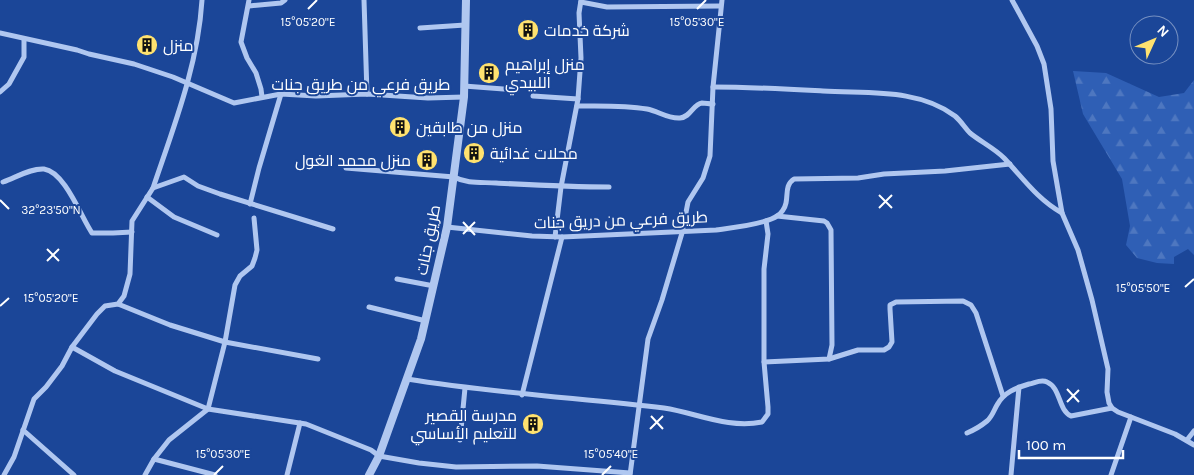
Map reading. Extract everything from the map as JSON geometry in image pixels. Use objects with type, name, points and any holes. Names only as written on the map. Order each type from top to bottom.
[{"type":"street","points":[[118,304],[129,282],[132,260],[132,221],[154,188],[188,83],[201,22],[202,0]]},
{"type":"street","points":[[262,97],[256,73],[247,58],[241,42],[249,3],[281,3],[285,0]]},
{"type":"street","points":[[364,0],[367,94]]},
{"type":"street","name":"طريق جنات","points":[[369,475],[379,456],[426,321],[447,227],[464,97],[466,0]]},
{"type":"street","points":[[1012,0],[1038,46],[1045,70],[1050,109],[1053,161],[1062,212],[1078,250],[1092,300],[1106,358],[1108,396],[1112,408]]},
{"type":"street","points":[[72,347],[115,371],[208,409],[300,423],[371,450],[379,456],[456,467],[537,466],[630,474],[648,339],[662,300],[682,232],[688,202],[702,178],[710,156],[713,87],[721,3],[607,7],[581,1],[581,58],[578,99],[561,187],[555,236]]},
{"type":"street","points":[[420,28],[466,25]]},
{"type":"street","name":"طريق فرعي من طريق جنات","points":[[0,34],[134,64],[234,102],[281,94],[316,96],[367,94],[428,98],[464,97]]},
{"type":"street","points":[[0,92],[9,84],[24,57],[24,39]]},
{"type":"street","points":[[464,86],[517,90]]},
{"type":"street","points":[[713,87],[747,87],[906,96],[943,108],[957,118],[971,134],[994,149],[1045,201],[1062,212]]},
{"type":"street","points":[[250,204],[281,94]]},
{"type":"street","points":[[533,96],[578,99]]},
{"type":"street","points":[[577,106],[637,107],[650,109],[673,118],[680,118],[686,117],[701,103],[713,104]]},
{"type":"street","points":[[777,216],[785,207],[787,190],[794,179],[858,178],[884,174],[945,172],[1010,164]]},
{"type":"street","points":[[346,168],[454,177],[460,180],[476,182],[561,187],[609,187]]},
{"type":"street","points":[[4,182],[33,171],[44,169],[53,172],[71,193],[84,222],[92,233],[113,234],[132,232]]},
{"type":"street","points":[[154,188],[184,178],[198,186],[220,194],[333,230]]},
{"type":"street","points":[[147,197],[174,217],[217,235]]},
{"type":"street","points":[[777,216],[824,221],[832,230],[832,333],[829,359]]},
{"type":"street","name":"طريق فرعي من دريق جنات","points":[[447,227],[562,237],[682,232],[739,227],[766,221],[777,216]]},
{"type":"street","points":[[145,475],[154,459],[169,440],[208,409],[225,342],[237,280],[252,266],[257,250],[254,218]]},
{"type":"street","points":[[407,379],[522,395],[678,410],[715,421],[748,425],[762,422],[768,414],[764,362],[764,269],[768,234],[766,221]]},
{"type":"street","points":[[522,395],[562,237]]},
{"type":"street","points":[[397,278],[434,286]]},
{"type":"street","points":[[764,362],[829,359],[858,350],[884,350],[892,342],[890,306],[896,302],[963,300],[976,312],[1003,396]]},
{"type":"street","points":[[0,474],[4,475],[14,456],[34,399],[46,387],[62,366],[72,347],[105,306],[118,304],[170,325],[225,342],[318,359]]},
{"type":"street","points":[[369,308],[426,321]]},
{"type":"street","points":[[967,433],[986,422],[1003,396],[1019,387],[1040,381],[1050,384],[1055,390],[1067,415],[1071,416],[1112,408],[1187,440],[1194,445]]},
{"type":"street","points":[[1010,475],[1019,387]]},
{"type":"street","points":[[460,440],[465,388]]},
{"type":"street","points":[[1111,475],[1131,417]]},
{"type":"street","points":[[287,475],[300,423]]},
{"type":"street","points":[[23,430],[74,475]]},
{"type":"street","points":[[1187,440],[1194,430]]},
{"type":"street","points":[[154,459],[215,475]]},
{"type":"green space","points":[[1073,71],[1106,73],[1159,97],[1184,93],[1194,80],[1194,255],[1188,249],[1174,257],[1174,264],[1157,263],[1137,258],[1126,245],[1130,226],[1122,179],[1083,114]]},
{"type":"place","name":"شركة خدمات","points":[[528,30]]},
{"type":"place","name":"منزل","points":[[147,45]]},
{"type":"place","name":"منزل إبراهيم اللبيدي","points":[[489,73]]},
{"type":"place","name":"منزل من طابقين","points":[[400,127]]},
{"type":"place","name":"محلات غدائية","points":[[474,153]]},
{"type":"place","name":"منزل محمد الغول","points":[[427,160]]},
{"type":"place","name":"مدرسة القصير للتعليم الأساسي","points":[[533,424]]}]
